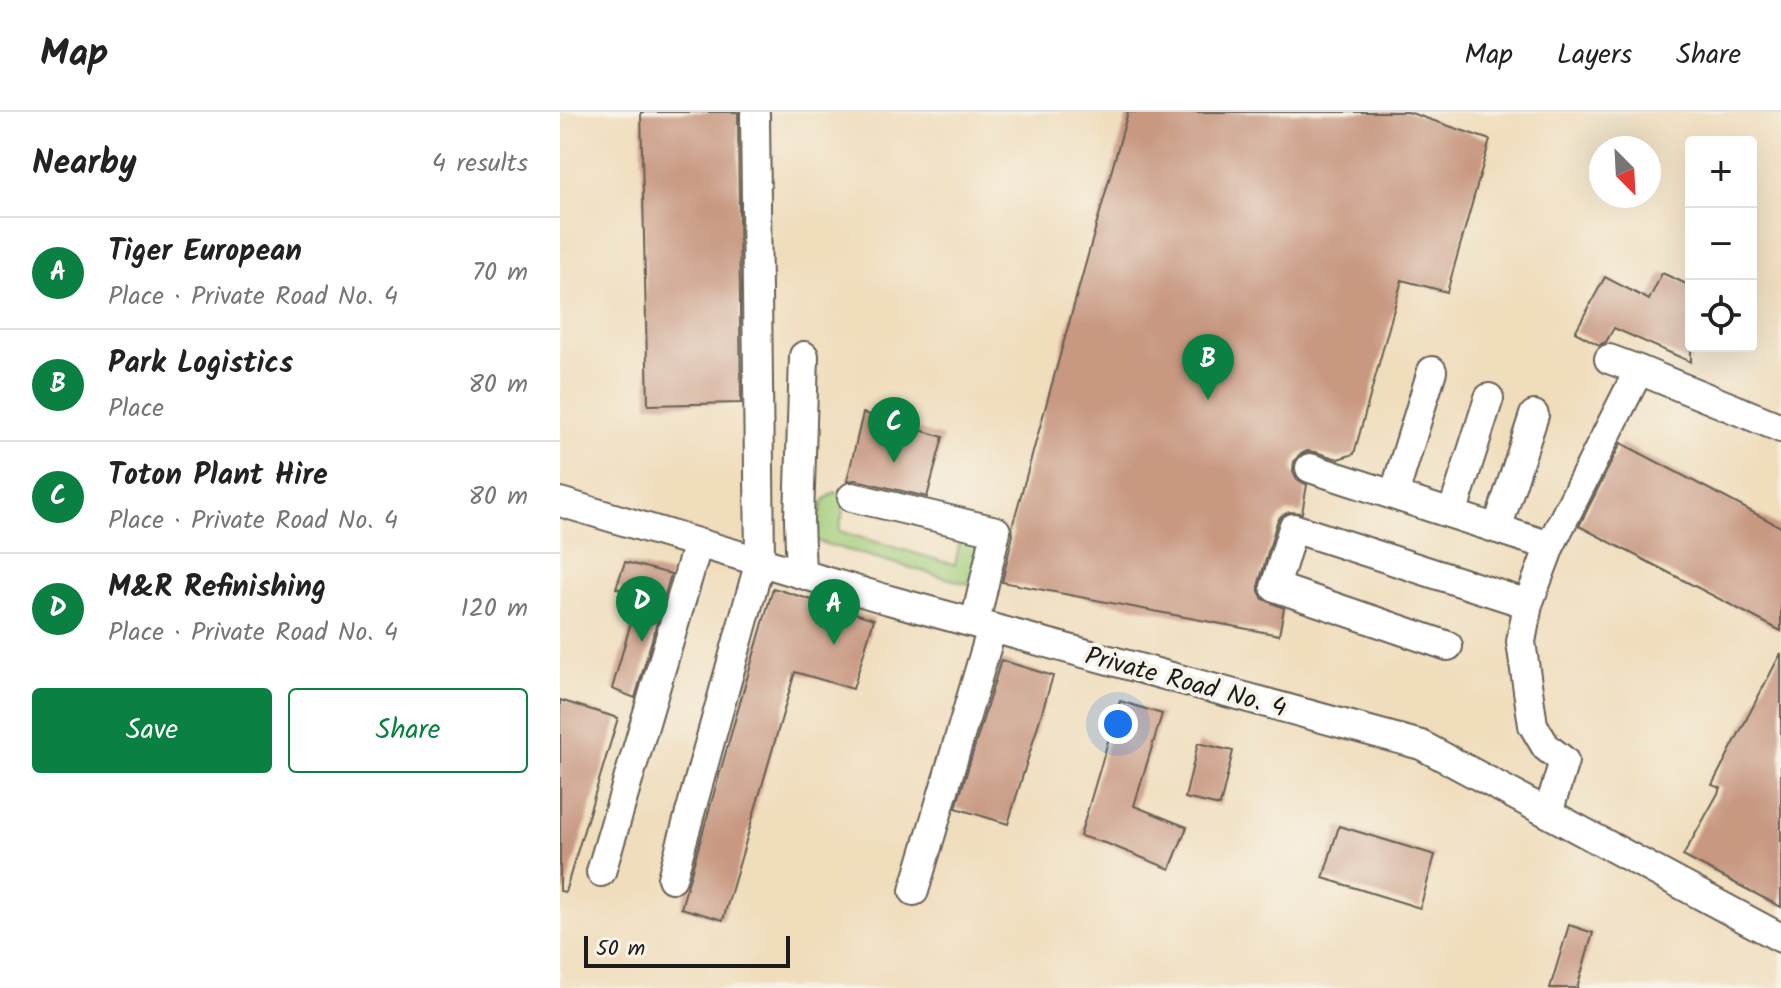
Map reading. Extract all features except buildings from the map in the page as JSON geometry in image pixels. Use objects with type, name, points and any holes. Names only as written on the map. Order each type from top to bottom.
[{"type":"street","points":[[672,878],[760,561],[755,114]]},
{"type":"street","points":[[801,574],[799,520],[804,356]]},
{"type":"street","points":[[1609,359],[1781,428]]},
{"type":"street","points":[[1548,813],[1568,753],[1546,747],[1533,725],[1521,642],[1528,604],[1550,546],[1639,370]]},
{"type":"street","points":[[1394,495],[1432,371]]},
{"type":"street","points":[[1452,514],[1489,398]]},
{"type":"street","points":[[1497,529],[1534,415]]},
{"type":"street","points":[[1310,468],[1550,546]]},
{"type":"street","points":[[852,497],[996,531],[984,626],[914,891]]},
{"type":"street","name":"Private Road No. 4","points":[[560,502],[801,574],[918,620],[984,626],[1421,745],[1781,938]]},
{"type":"street","points":[[1448,646],[1275,587],[1293,528],[1528,604]]},
{"type":"street","points":[[601,872],[698,543]]},
{"type":"green space","points":[[835,492],[845,501],[839,531],[955,565],[965,533],[981,534],[976,572],[968,584],[819,542],[815,537],[816,525],[824,500]]},
{"type":"place","name":"Park Logistics","points":[[1208,400]]},
{"type":"place","name":"Toton Plant Hire","points":[[894,463]]},
{"type":"place","name":"M&R Refinishing","points":[[642,642]]},
{"type":"place","name":"Tiger European","points":[[834,645]]}]
